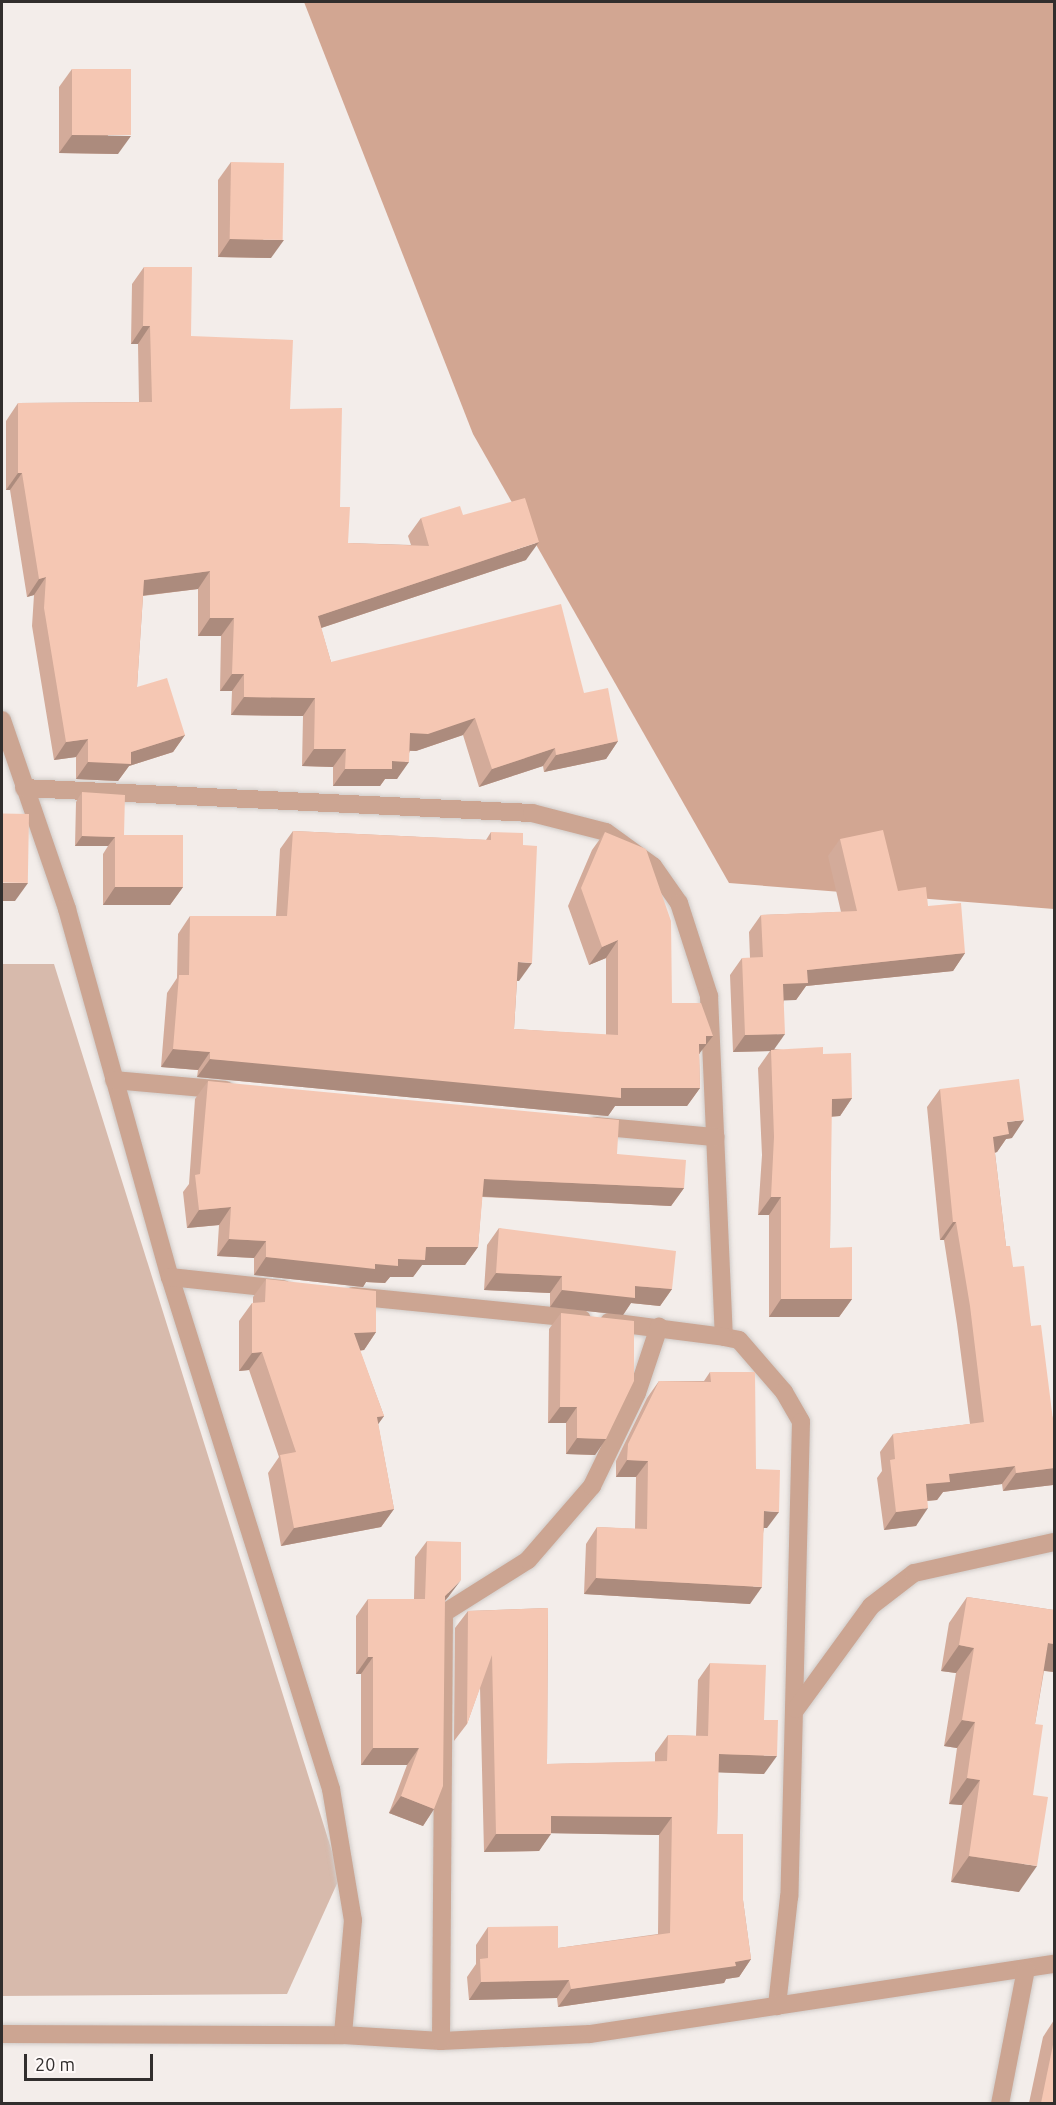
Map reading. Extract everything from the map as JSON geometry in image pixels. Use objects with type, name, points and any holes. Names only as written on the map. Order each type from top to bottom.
[{"type":"street","points":[[2,720],[67,909],[170,1277],[331,1789],[353,1920],[343,2035]]},
{"type":"street","points":[[24,788],[532,813],[606,832],[653,866],[679,903],[709,996],[724,1337]]},
{"type":"street","points":[[114,1080],[244,1092]]},
{"type":"street","points":[[574,1124],[715,1137]]},
{"type":"street","points":[[170,1277],[301,1291]]},
{"type":"street","points":[[337,1294],[659,1327],[724,1337],[739,1341],[784,1392],[801,1422],[796,1709],[789,1897],[777,2006]]},
{"type":"street","points":[[441,2040],[444,1613],[528,1560],[592,1486],[637,1393],[659,1327]]},
{"type":"street","points":[[796,1709],[871,1606],[914,1573],[1054,1542]]},
{"type":"street","points":[[2,2034],[343,2035],[441,2040],[590,2034],[1054,1964]]},
{"type":"street","points":[[1000,2103],[1026,1969]]},
{"type":"shaded area","points":[[304,2],[1054,2],[1054,909],[729,883],[473,434]]},
{"type":"shaded area","points":[[2,964],[54,964],[340,1877],[287,1994],[2,1996]]},
{"type":"building","points":[[72,69],[131,69],[131,135],[72,135]]},
{"type":"building","points":[[231,162],[284,163],[283,240],[230,239]]},
{"type":"building","points":[[144,267],[192,267],[191,336],[293,340],[290,409],[342,408],[340,507],[350,507],[348,543],[429,546],[421,518],[460,506],[463,515],[525,498],[539,542],[318,616],[331,662],[561,604],[584,693],[608,688],[618,741],[556,755],[555,748],[492,769],[475,718],[428,734],[410,733],[409,762],[392,761],[392,769],[345,769],[346,749],[314,749],[315,698],[244,697],[244,674],[232,674],[234,618],[210,618],[210,571],[144,580],[137,687],[167,678],[185,735],[131,752],[131,764],[88,762],[88,739],[66,742],[44,608],[46,577],[39,579],[22,473],[18,473],[18,403],[152,402],[150,326],[143,326]]},
{"type":"building","points":[[82,792],[125,795],[124,835],[82,836]]},
{"type":"building","points":[[2,814],[29,814],[28,883],[2,883]]},
{"type":"building","points":[[883,830],[898,891],[926,887],[928,906],[961,903],[965,953],[807,970],[808,983],[783,984],[785,1034],[745,1035],[742,958],[763,957],[761,915],[857,911],[840,839]]},
{"type":"building","points":[[293,831],[491,840],[491,832],[523,833],[523,845],[537,846],[532,963],[518,962],[514,1029],[618,1035],[618,940],[602,947],[581,888],[605,832],[646,849],[671,921],[672,1003],[701,1003],[713,1036],[706,1036],[706,1044],[699,1044],[700,1088],[621,1088],[621,1098],[210,1059],[210,1052],[173,1049],[179,975],[189,975],[190,916],[287,916]]},
{"type":"building","points":[[115,835],[183,835],[183,887],[115,887]]},
{"type":"building","points":[[823,1047],[823,1054],[851,1053],[852,1098],[832,1099],[830,1248],[852,1247],[852,1299],[781,1299],[781,1197],[771,1197],[774,1137],[771,1050]]},
{"type":"building","points":[[1019,1079],[1024,1120],[1007,1122],[1009,1134],[993,1137],[1006,1246],[1010,1246],[1013,1267],[1024,1266],[1031,1326],[1041,1325],[1054,1420],[1054,1468],[1016,1473],[1015,1466],[949,1474],[950,1482],[926,1484],[928,1508],[896,1512],[890,1460],[895,1459],[893,1434],[984,1422],[970,1306],[956,1222],[953,1222],[940,1089]]},
{"type":"building","points":[[208,1081],[619,1120],[617,1154],[686,1160],[684,1188],[484,1179],[478,1247],[426,1247],[425,1260],[398,1259],[398,1266],[375,1264],[375,1269],[266,1257],[266,1241],[229,1239],[231,1207],[199,1210],[195,1175],[200,1174]]},
{"type":"building","points":[[499,1228],[676,1251],[672,1289],[635,1286],[635,1298],[562,1290],[562,1276],[496,1273]]},
{"type":"building","points":[[266,1279],[376,1291],[376,1332],[354,1333],[384,1416],[377,1417],[394,1509],[294,1528],[280,1455],[296,1452],[262,1352],[252,1353],[252,1303],[265,1302]]},
{"type":"building","points":[[561,1313],[634,1321],[634,1381],[606,1439],[577,1438],[577,1407],[560,1407]]},
{"type":"building","points":[[710,1372],[755,1372],[756,1469],[780,1470],[779,1512],[764,1511],[762,1587],[596,1578],[597,1527],[647,1529],[648,1461],[627,1460],[628,1444],[659,1381],[711,1382]]},
{"type":"building","points":[[427,1541],[461,1542],[461,1580],[445,1596],[443,1786],[434,1809],[401,1796],[419,1748],[373,1748],[373,1657],[368,1657],[368,1599],[425,1599]]},
{"type":"building","points":[[967,1597],[1054,1610],[1054,1644],[1048,1643],[1035,1724],[1043,1725],[1033,1795],[1048,1797],[1037,1866],[969,1856],[980,1780],[967,1778],[975,1722],[962,1720],[974,1648],[959,1645]]},
{"type":"building","points":[[548,1608],[547,1764],[667,1761],[668,1735],[708,1736],[710,1663],[766,1665],[764,1720],[778,1720],[777,1756],[719,1754],[717,1834],[743,1834],[743,1900],[751,1959],[735,1962],[736,1966],[571,1989],[569,1980],[481,1982],[480,1959],[488,1958],[488,1927],[558,1926],[558,1948],[670,1933],[672,1817],[551,1816],[551,1834],[496,1834],[492,1655],[467,1724],[468,1611]]},
{"type":"building","points":[[1054,2040],[1054,2103],[1041,2103]]}]
